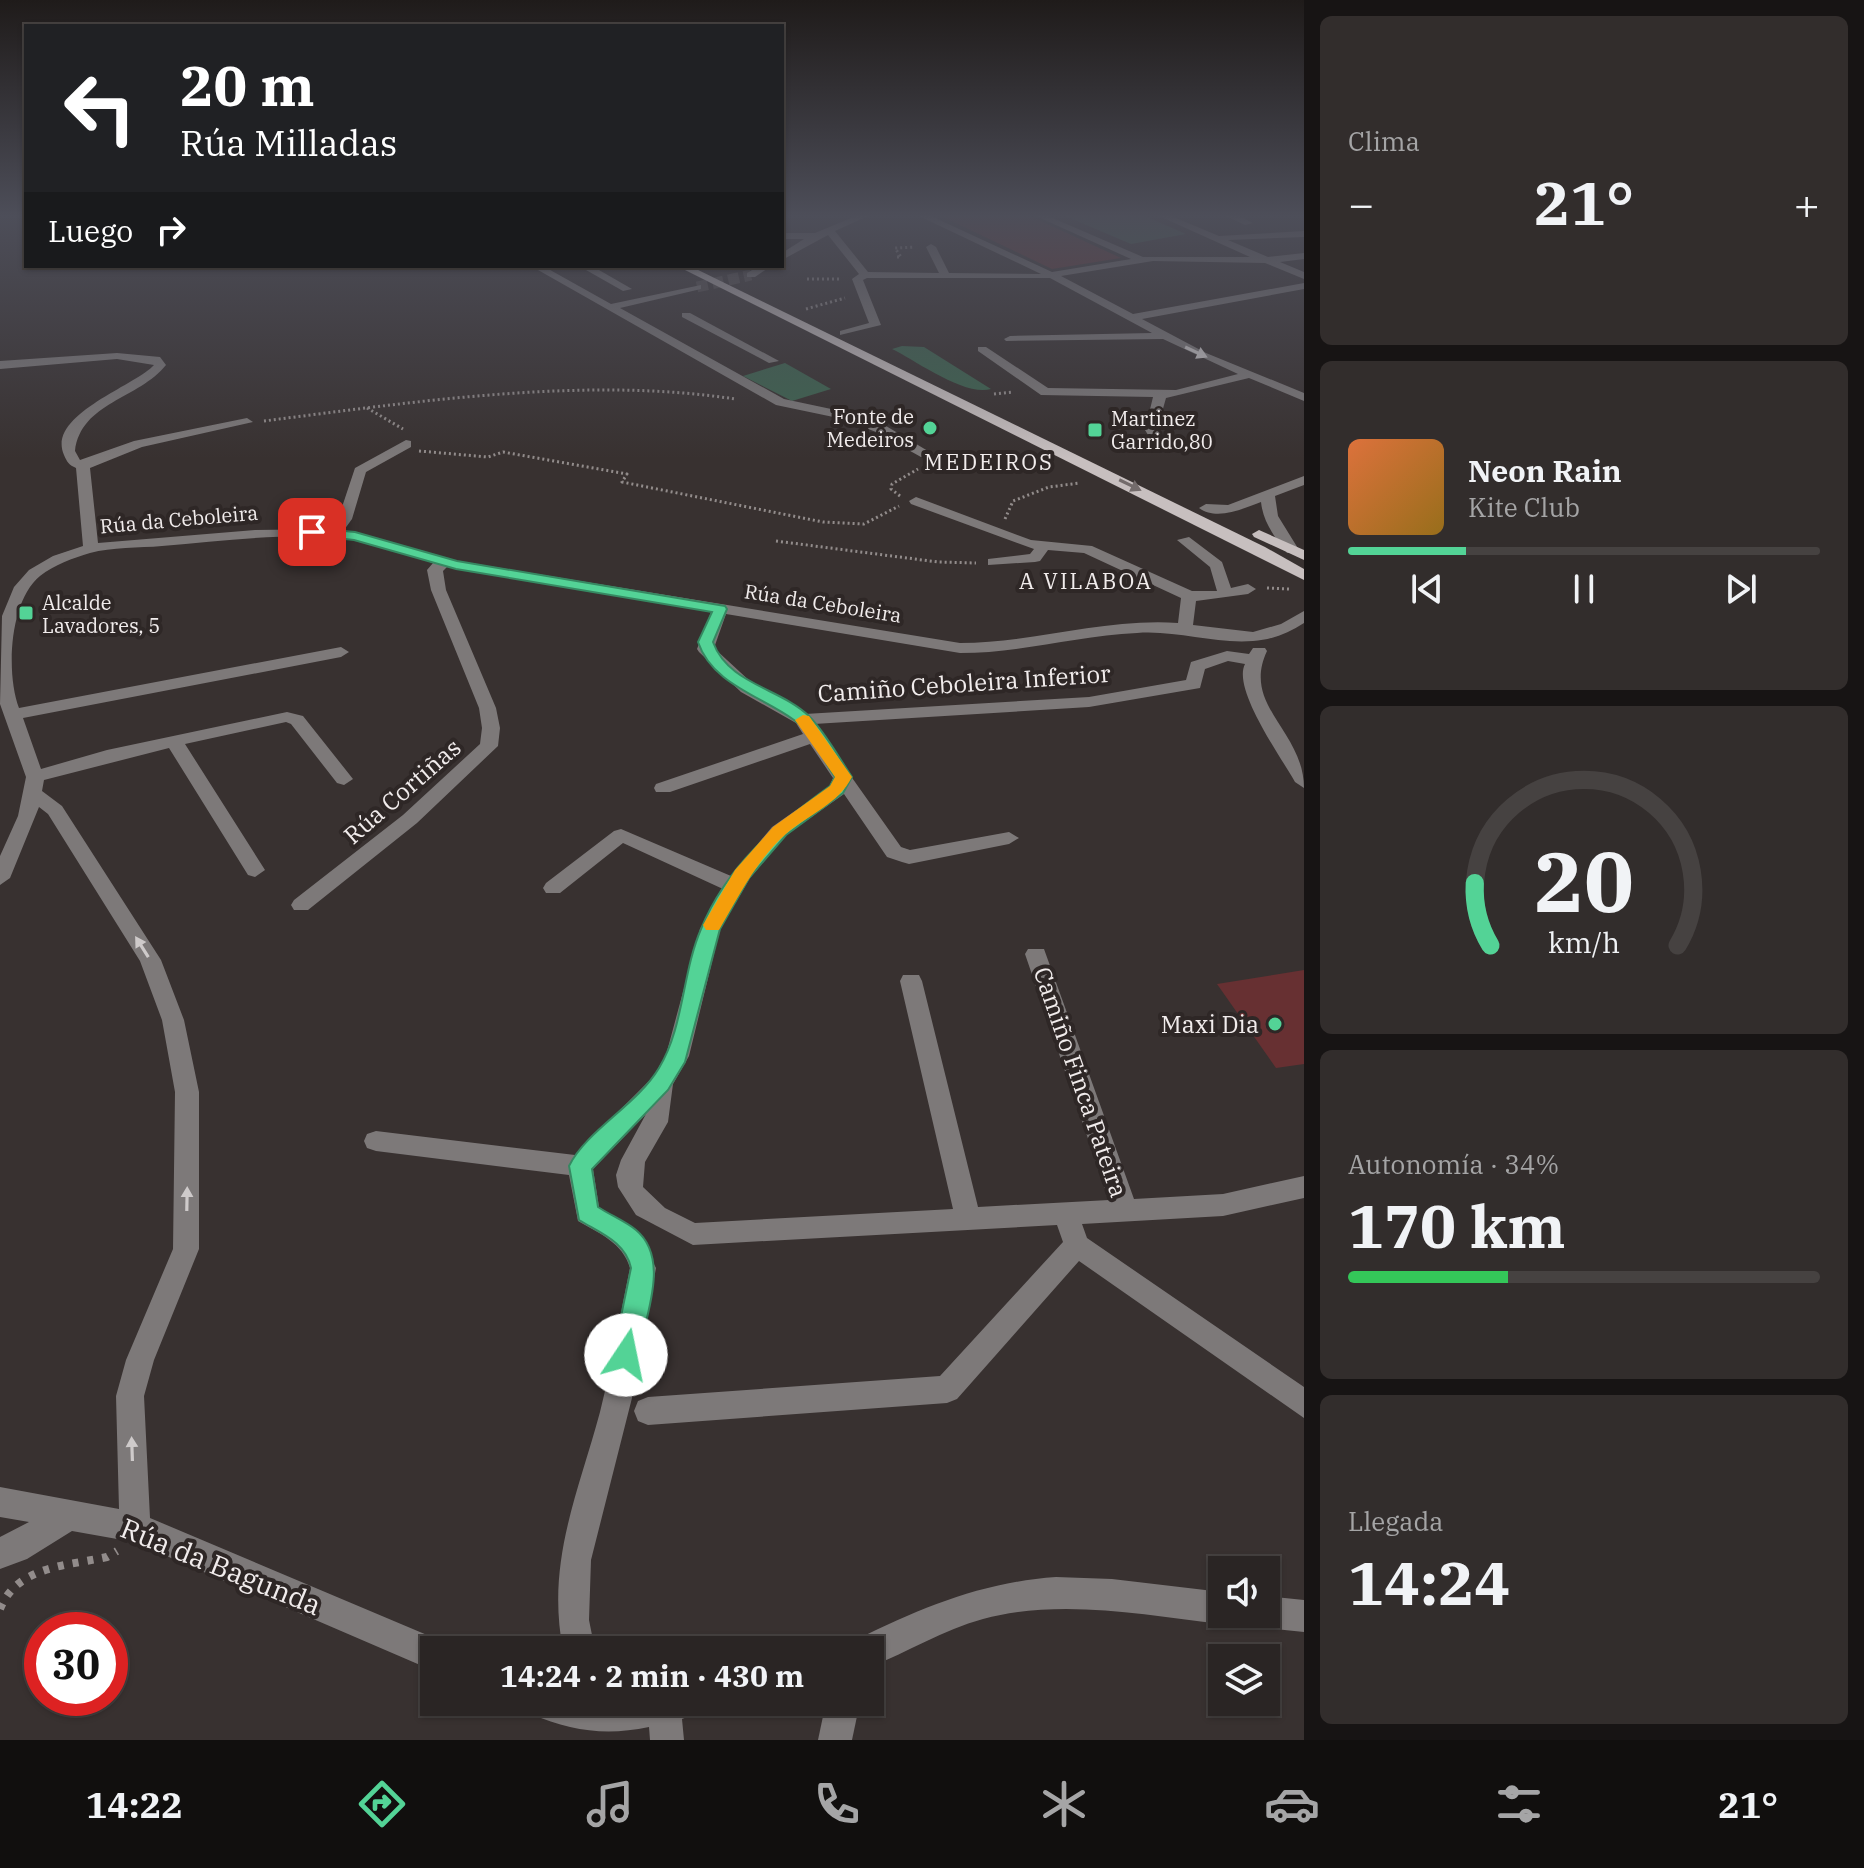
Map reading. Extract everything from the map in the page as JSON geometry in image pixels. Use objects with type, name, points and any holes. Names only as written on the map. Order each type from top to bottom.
[{"type":"main road","points":[[746,297],[1231,535],[1304,575]]},
{"type":"main road","points":[[769,297],[1206,508]]},
{"type":"main road","points":[[1228,513],[1298,553]]},
{"type":"street","points":[[593,297],[780,402],[846,416],[881,429],[926,460]]},
{"type":"street","points":[[611,307],[653,297]]},
{"type":"street","points":[[844,333],[875,325],[863,297]]},
{"type":"street","points":[[1091,297],[1161,336],[1304,397]]},
{"type":"street","points":[[1129,318],[1243,297]]},
{"type":"street","points":[[686,315],[773,361]]},
{"type":"street","points":[[1010,339],[1161,336]]},
{"type":"street","points":[[716,342],[730,338]]},
{"type":"street","points":[[688,350],[702,346]]},
{"type":"street","points":[[982,349],[1045,392]]},
{"type":"street","points":[[0,365],[117,356],[156,359],[160,365],[153,373],[97,407],[71,434],[68,451],[75,463],[83,466]]},
{"type":"street","points":[[1016,392],[1160,395],[1190,392],[1248,375]]},
{"type":"street","points":[[1160,395],[1151,430],[1161,445]]},
{"type":"street","points":[[83,466],[94,459],[135,447],[247,422]]},
{"type":"street","points":[[335,533],[345,519],[360,471],[366,464],[402,447]]},
{"type":"street","points":[[83,466],[91,548]]},
{"type":"street","points":[[1206,508],[1228,513],[1304,480]]},
{"type":"street","points":[[1268,494],[1268,508],[1281,537],[1298,553]]},
{"type":"street","points":[[916,501],[1044,546],[1069,545],[1087,549],[1189,596],[1208,597],[1248,589]]},
{"type":"street","points":[[1228,513],[1231,535]]},
{"type":"street","name":"Rúa da Ceboleira","points":[[7,603],[34,573],[58,559],[91,548],[255,534],[335,533],[372,540],[443,562],[983,649],[1031,645],[1103,630],[1185,628],[1235,637],[1266,637]]},
{"type":"street","points":[[1184,540],[1217,565],[1225,593]]},
{"type":"street","points":[[993,562],[1035,558],[1044,546]]},
{"type":"street","name":"Rúa Cortiñas","points":[[301,905],[410,819],[489,746],[492,730],[476,677],[443,608],[435,578],[435,570],[443,562]]},
{"type":"street","points":[[1185,628],[1189,596]]},
{"type":"street","points":[[7,603],[2,675],[11,715],[34,785],[55,810],[150,960],[173,1020],[187,1092],[186,1249],[140,1360],[130,1396],[135,1527]]},
{"type":"street","points":[[720,609],[706,642],[711,656],[747,688],[802,719],[894,852],[909,857],[1009,838]]},
{"type":"street","points":[[1304,616],[1277,635],[1266,637],[1250,670],[1252,690],[1304,782]]},
{"type":"street","points":[[11,715],[341,652]]},
{"type":"street","name":"Camiño Ceboleira Inferior","points":[[802,719],[1089,702],[1194,684],[1197,666],[1227,656],[1254,660]]},
{"type":"street","points":[[34,785],[174,741],[287,717],[297,720],[344,779]]},
{"type":"street","points":[[663,788],[815,736]]},
{"type":"street","points":[[174,741],[255,870]]},
{"type":"street","points":[[580,1166],[661,1084],[677,1056],[710,929],[735,886],[779,831],[837,790],[843,777]]},
{"type":"street","points":[[0,878],[20,836],[34,785]]},
{"type":"street","points":[[553,888],[621,835],[735,886]]},
{"type":"street","name":"Camiño Finca Pateira","points":[[1036,954],[1125,1210]]},
{"type":"street","points":[[911,981],[968,1219]]},
{"type":"street","name":"Camiño Finca Pateira","points":[[661,1084],[658,1119],[633,1161],[629,1180],[635,1200],[657,1216],[693,1234],[1223,1205],[1304,1187]]},
{"type":"street","points":[[376,1141],[580,1166]]},
{"type":"street","points":[[575,1636],[571,1621],[574,1550],[614,1413],[643,1268],[640,1252],[628,1237],[587,1213],[580,1166]]},
{"type":"street","points":[[1066,1214],[1077,1245],[1304,1404]]},
{"type":"street","points":[[648,1411],[947,1389],[1077,1245]]},
{"type":"street","name":"Rúa da Bagunda","points":[[0,1502],[135,1527],[420,1649]]},
{"type":"street","points":[[0,1553],[16,1548],[72,1513]]},
{"type":"street","points":[[884,1644],[933,1619],[1003,1599],[1078,1594],[1208,1607]]},
{"type":"street","points":[[1280,1613],[1304,1616]]},
{"type":"street","points":[[835,1740],[840,1716]]},
{"type":"path","points":[[811,307],[844,300],[845,297]]},
{"type":"path","points":[[247,422],[367,408],[590,391],[705,393],[746,401]]},
{"type":"path","points":[[994,394],[1016,392]]},
{"type":"path","points":[[367,408],[378,418],[399,426],[409,435],[402,447],[488,457],[503,452],[627,474],[622,482],[823,522],[864,524],[910,499],[891,489],[892,484],[926,460]]},
{"type":"path","points":[[1000,532],[1013,501],[1049,487],[1075,485],[1088,479]]},
{"type":"path","points":[[776,541],[938,562],[993,562]]},
{"type":"path","points":[[0,1609],[7,1591],[28,1575],[107,1557],[122,1548],[135,1527]]},
{"type":"green space","points":[[924,347],[991,389],[980,390],[954,383],[892,349]]},
{"type":"green space","points":[[785,363],[831,389],[792,401],[743,376]]},
{"type":"building","name":"Maxi Dia","points":[[1304,970],[1304,1064],[1276,1068],[1217,984]]},
{"type":"slow traffic","points":[[712,925],[742,874],[779,831],[837,790],[843,777],[803,720]]},
{"type":"place","name":"Fonte de Medeiros","points":[[930,428]]},
{"type":"place","name":"Martinez Garrido,80","points":[[1095,430]]},
{"type":"place","name":"Alcalde Lavadores, 5","points":[[26,613]]},
{"type":"place","name":"Maxi Dia","points":[[1275,1024]]},
{"type":"district","name":"MEDEIROS","points":[[989,461]]},
{"type":"district","name":"A VILABOA","points":[[1086,580]]},
{"type":"route","points":[[312,532],[355,536],[456,565],[720,609],[705,649],[747,688],[802,719],[843,777],[837,790],[779,831],[742,874],[710,929],[677,1056],[661,1084],[580,1166],[587,1213],[628,1237],[640,1252],[643,1268],[626,1355]]}]
